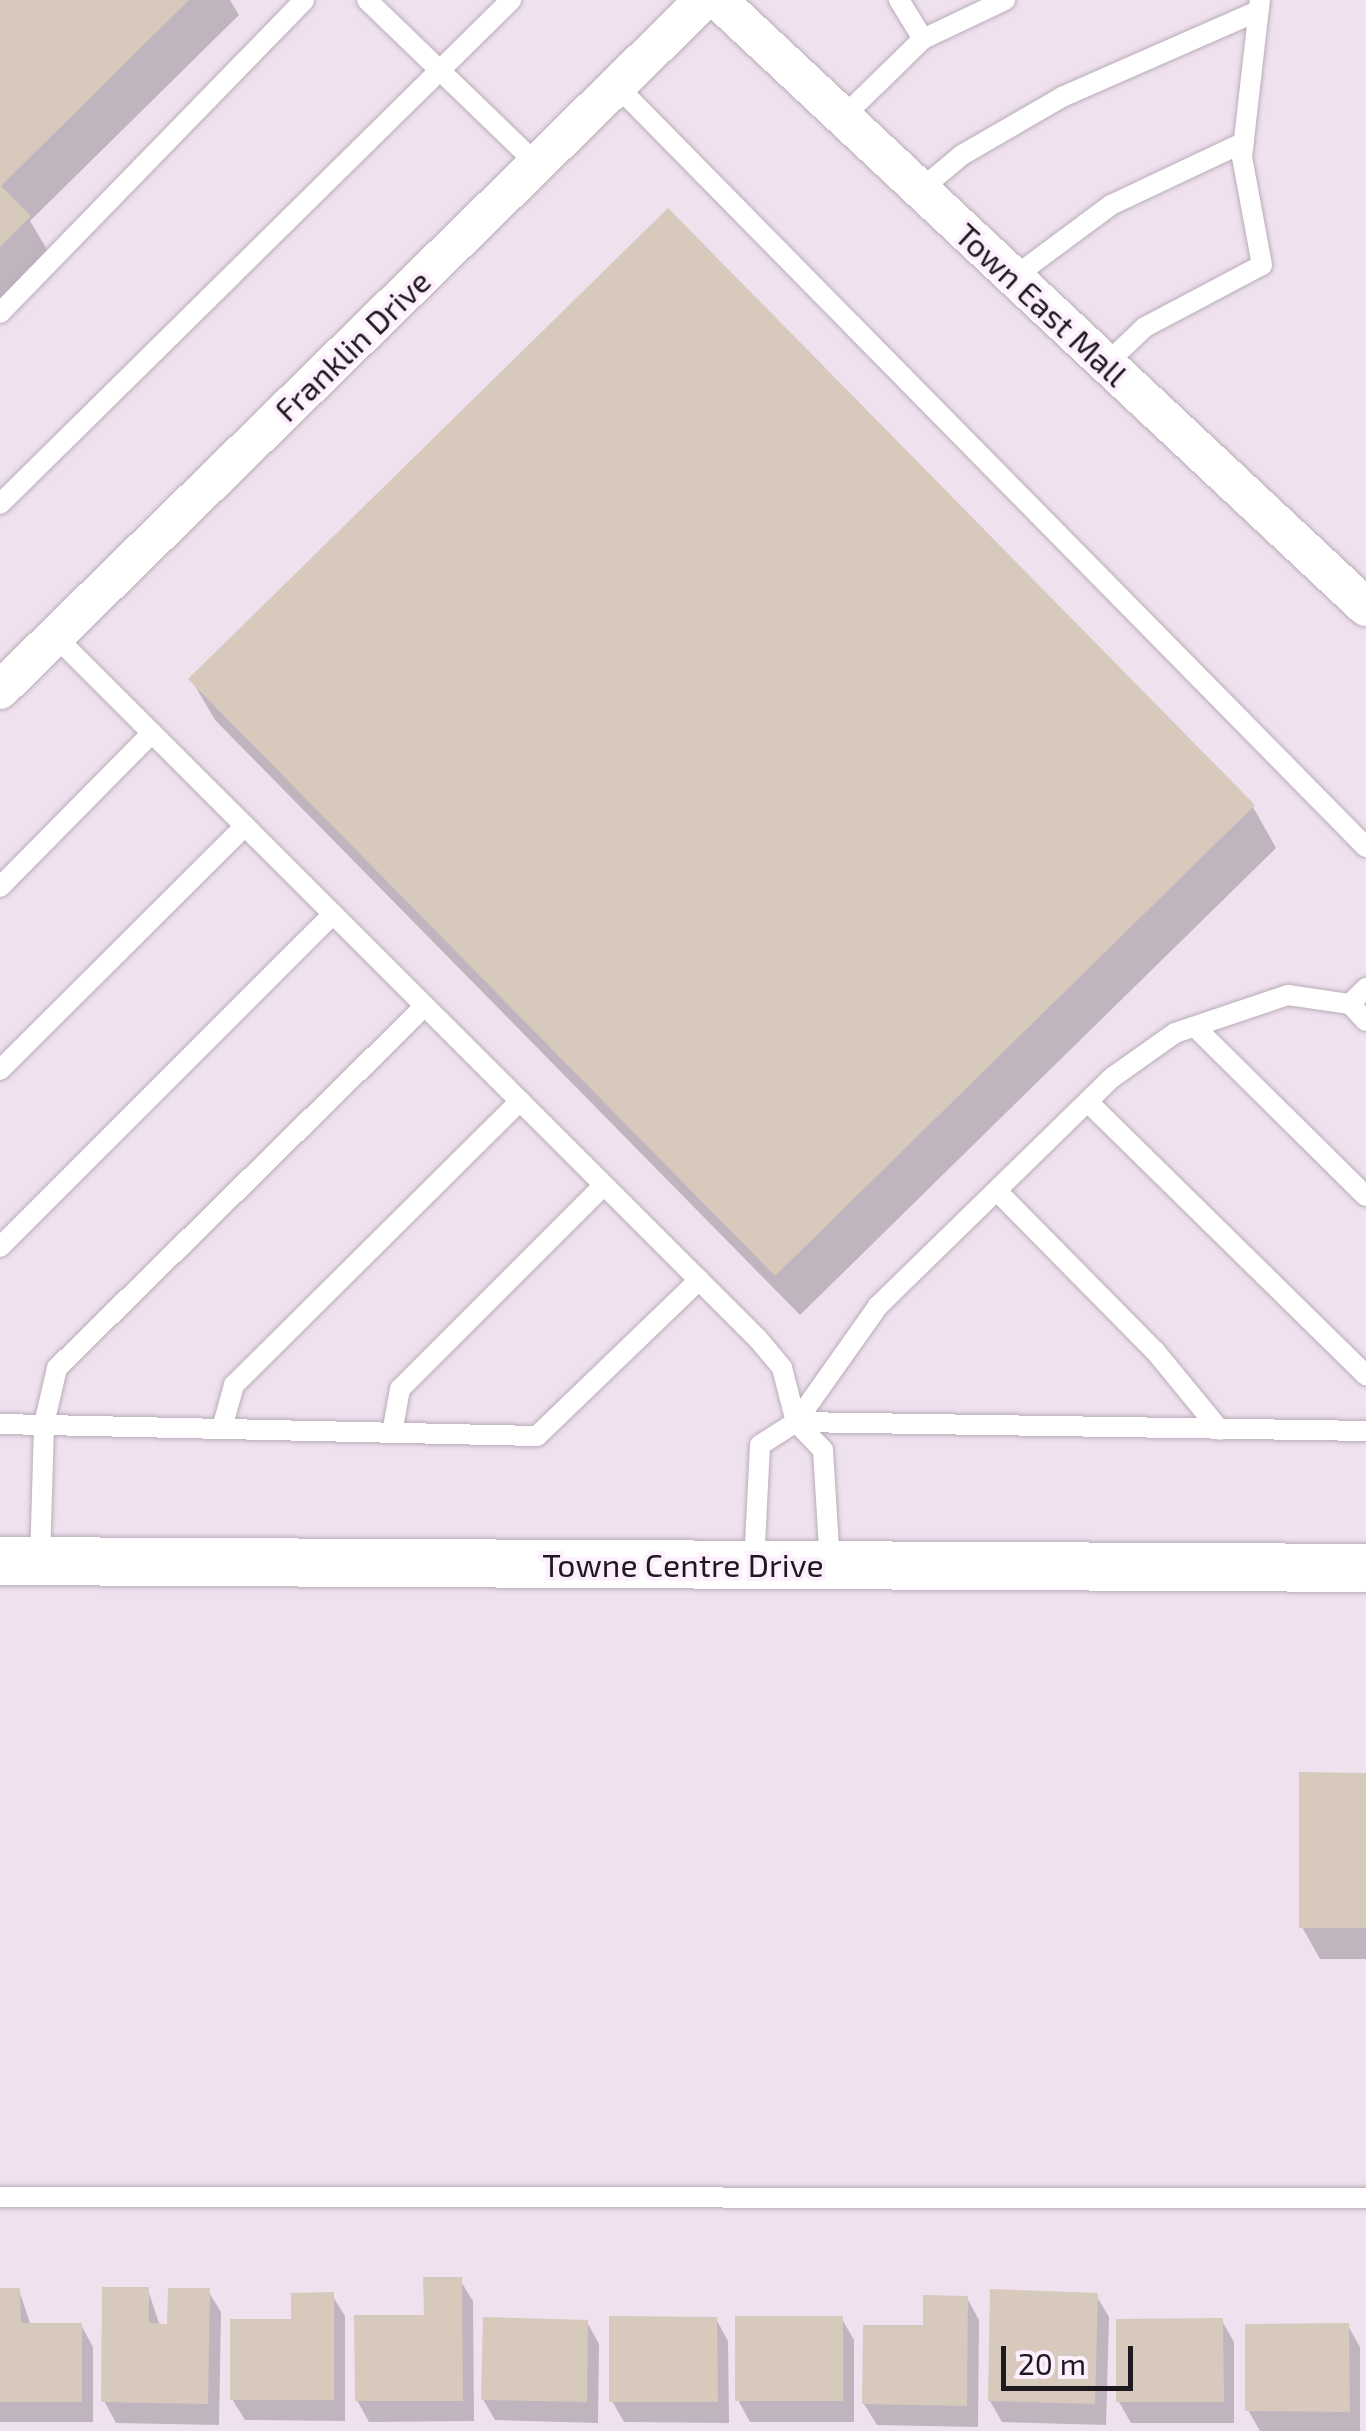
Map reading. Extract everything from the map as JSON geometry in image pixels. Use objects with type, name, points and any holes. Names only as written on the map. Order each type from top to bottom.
[{"type":"street","name":"Franklin Drive","points":[[0,690],[704,0]]},
{"type":"street","name":"Town East Mall","points":[[718,0],[1366,607]]},
{"type":"street","name":"Towne Centre Drive","points":[[20,1561],[1366,1568]]},
{"type":"lane","points":[[0,314],[304,0]]},
{"type":"lane","points":[[367,0],[537,164]]},
{"type":"lane","points":[[0,504],[510,0]]},
{"type":"lane","points":[[899,0],[923,39]]},
{"type":"lane","points":[[844,117],[923,39],[1006,0]]},
{"type":"lane","points":[[1106,364],[1145,328],[1262,265],[1244,142],[1259,5]]},
{"type":"lane","points":[[920,190],[962,155],[1062,97],[1259,5]]},
{"type":"lane","points":[[617,86],[1366,847]]},
{"type":"lane","points":[[1014,277],[1111,205],[1244,142]]},
{"type":"lane","points":[[55,636],[699,1280],[782,1368],[796,1422],[823,1450],[830,1564]]},
{"type":"lane","points":[[0,887],[152,733]]},
{"type":"lane","points":[[0,1070],[245,826]]},
{"type":"lane","points":[[0,1247],[333,914]]},
{"type":"lane","points":[[1350,1004],[1366,988]]},
{"type":"lane","points":[[754,1564],[760,1444],[796,1422],[878,1306],[1088,1102],[1175,1033],[1288,995],[1350,1004],[1366,1021]]},
{"type":"lane","points":[[20,1561],[57,1368],[425,1006]]},
{"type":"lane","points":[[1195,1026],[1366,1196]]},
{"type":"lane","points":[[222,1428],[234,1385],[520,1101]]},
{"type":"lane","points":[[1088,1102],[1366,1375]]},
{"type":"lane","points":[[392,1433],[400,1389],[604,1185]]},
{"type":"lane","points":[[996,1192],[1155,1351],[1220,1430]]},
{"type":"lane","points":[[0,1424],[537,1436],[699,1280]]},
{"type":"lane","points":[[796,1422],[1366,1431]]},
{"type":"lane","points":[[0,2197],[1366,2198]]},
{"type":"building","points":[[0,0],[189,0],[1,186],[31,216],[0,247]]},
{"type":"building","points":[[668,208],[1255,805],[775,1276],[188,679]]},
{"type":"building","points":[[1299,1772],[1366,1773],[1366,1928],[1299,1928]]},
{"type":"building","points":[[423,2277],[462,2277],[463,2401],[355,2401],[354,2315],[424,2315]]},
{"type":"building","points":[[102,2287],[149,2287],[149,2323],[167,2324],[168,2288],[210,2288],[208,2404],[101,2402]]},
{"type":"building","points":[[0,2288],[20,2288],[21,2323],[82,2323],[82,2402],[0,2402]]},
{"type":"building","points":[[990,2289],[1098,2293],[1095,2404],[988,2401]]},
{"type":"building","points":[[334,2292],[334,2400],[230,2400],[230,2319],[291,2319],[291,2293]]},
{"type":"building","points":[[923,2295],[968,2296],[967,2406],[862,2404],[863,2325],[923,2325]]},
{"type":"building","points":[[609,2316],[717,2317],[718,2402],[609,2402]]},
{"type":"building","points":[[735,2316],[843,2316],[843,2401],[735,2401]]},
{"type":"building","points":[[483,2317],[588,2320],[587,2402],[481,2400]]},
{"type":"building","points":[[1223,2318],[1224,2402],[1116,2402],[1116,2319]]},
{"type":"building","points":[[1349,2323],[1350,2412],[1245,2411],[1245,2324]]}]
